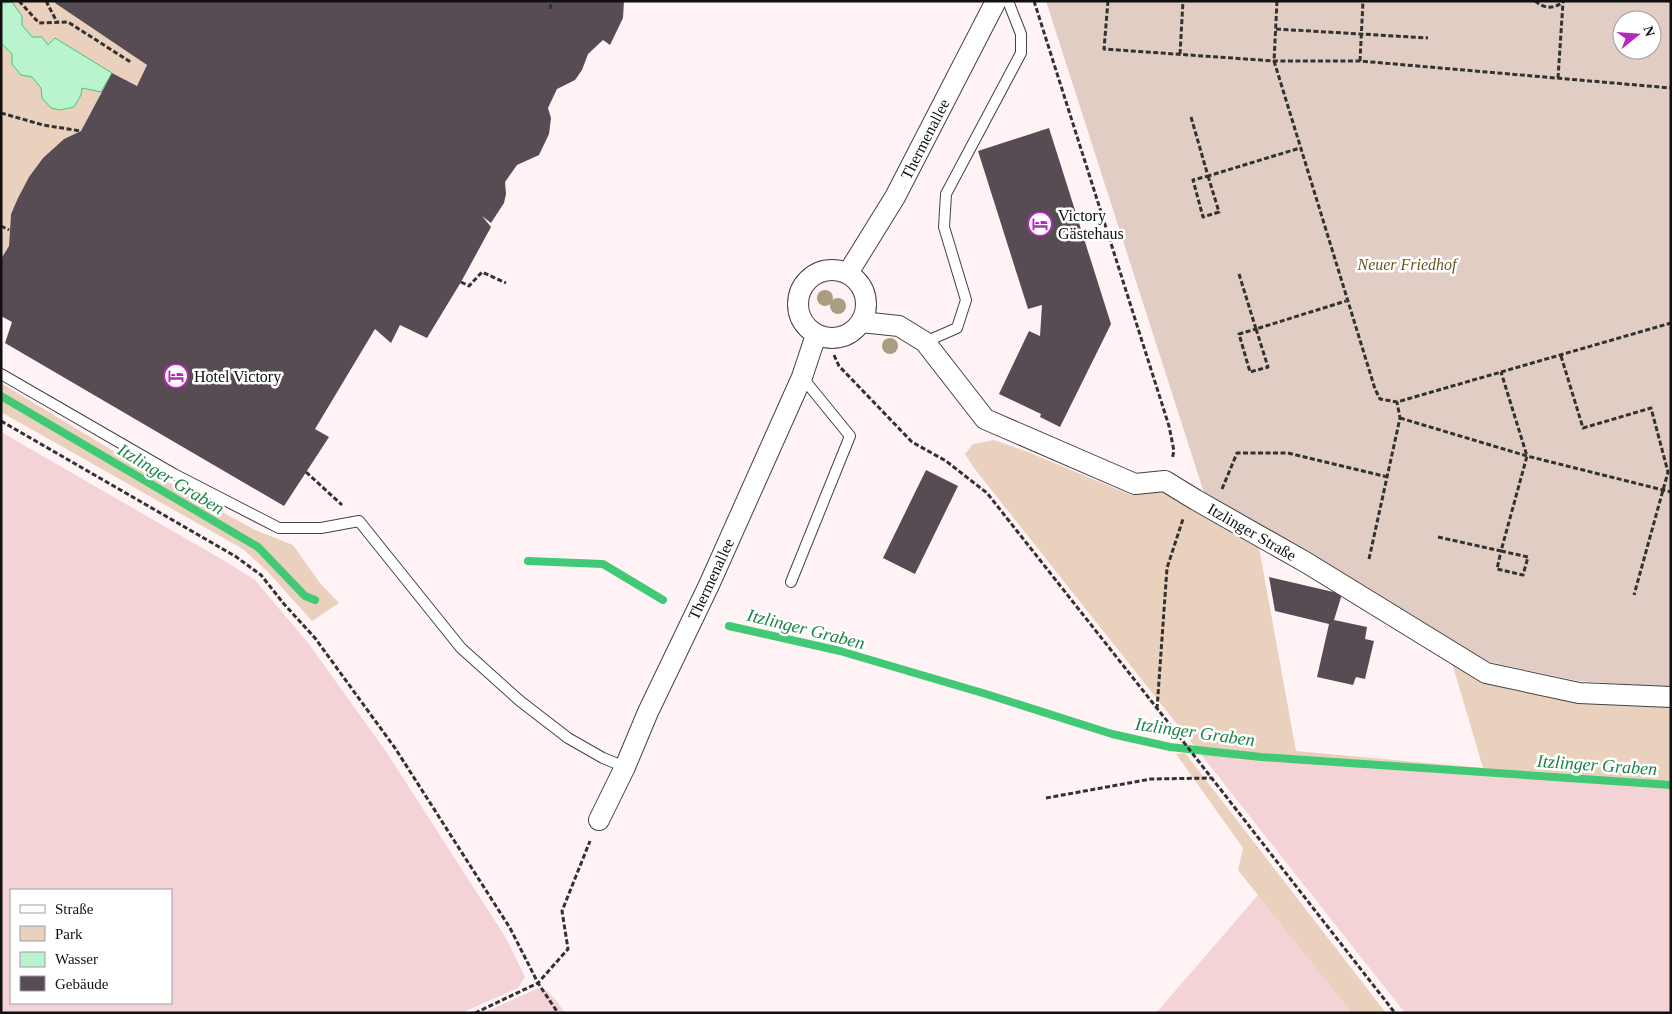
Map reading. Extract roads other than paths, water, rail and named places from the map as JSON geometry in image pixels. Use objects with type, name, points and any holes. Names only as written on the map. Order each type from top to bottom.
[{"type":"street","name":"Thermenallee","points":[[848,274],[895,197],[996,1]]},
{"type":"street","points":[[825,270],[837,270],[857,280],[866,300],[865,312],[861,322],[854,330],[844,336],[821,337],[804,324],[799,314],[798,302],[800,291],[806,281],[814,274],[825,270]]},
{"type":"street","points":[[861,322],[899,326],[925,342]]},
{"type":"street","name":"Thermenallee","points":[[599,820],[709,585],[821,337]]},
{"type":"street","name":"Itzlinger Straße","points":[[925,342],[985,419],[1135,484],[1165,481],[1307,563],[1486,673],[1579,693],[1671,697]]},
{"type":"lane","points":[[925,342],[956,328],[966,300],[944,227],[946,194],[1021,53],[1021,34],[1008,1]]},
{"type":"lane","points":[[1,374],[174,474],[278,528],[321,528],[359,521],[461,648],[520,701],[568,738],[603,758],[624,767]]},
{"type":"lane","points":[[791,582],[850,436],[802,378]]},
{"type":"water","points":[[1,1],[4,3],[12,2],[22,16],[22,25],[32,37],[42,37],[48,45],[55,38],[112,73],[101,92],[82,88],[81,95],[74,107],[60,110],[51,108],[42,98],[41,88],[32,77],[21,75],[12,64],[12,54],[1,43]]},
{"type":"waterway","name":"Itzlinger Graben","points":[[1,396],[258,547],[305,596],[315,600]]},
{"type":"waterway","name":"Itzlinger Graben","points":[[528,561],[603,564],[663,600]]},
{"type":"waterway","name":"Itzlinger Graben","points":[[729,626],[840,651],[1112,734],[1170,747],[1261,757],[1671,785]]},
{"type":"place","name":"Victory Gästehaus","points":[[1040,224]]},
{"type":"place","name":"Hotel Victory","points":[[176,376]]},
{"type":"park label","name":"Neuer Friedhof","points":[[1407,264]]}]
